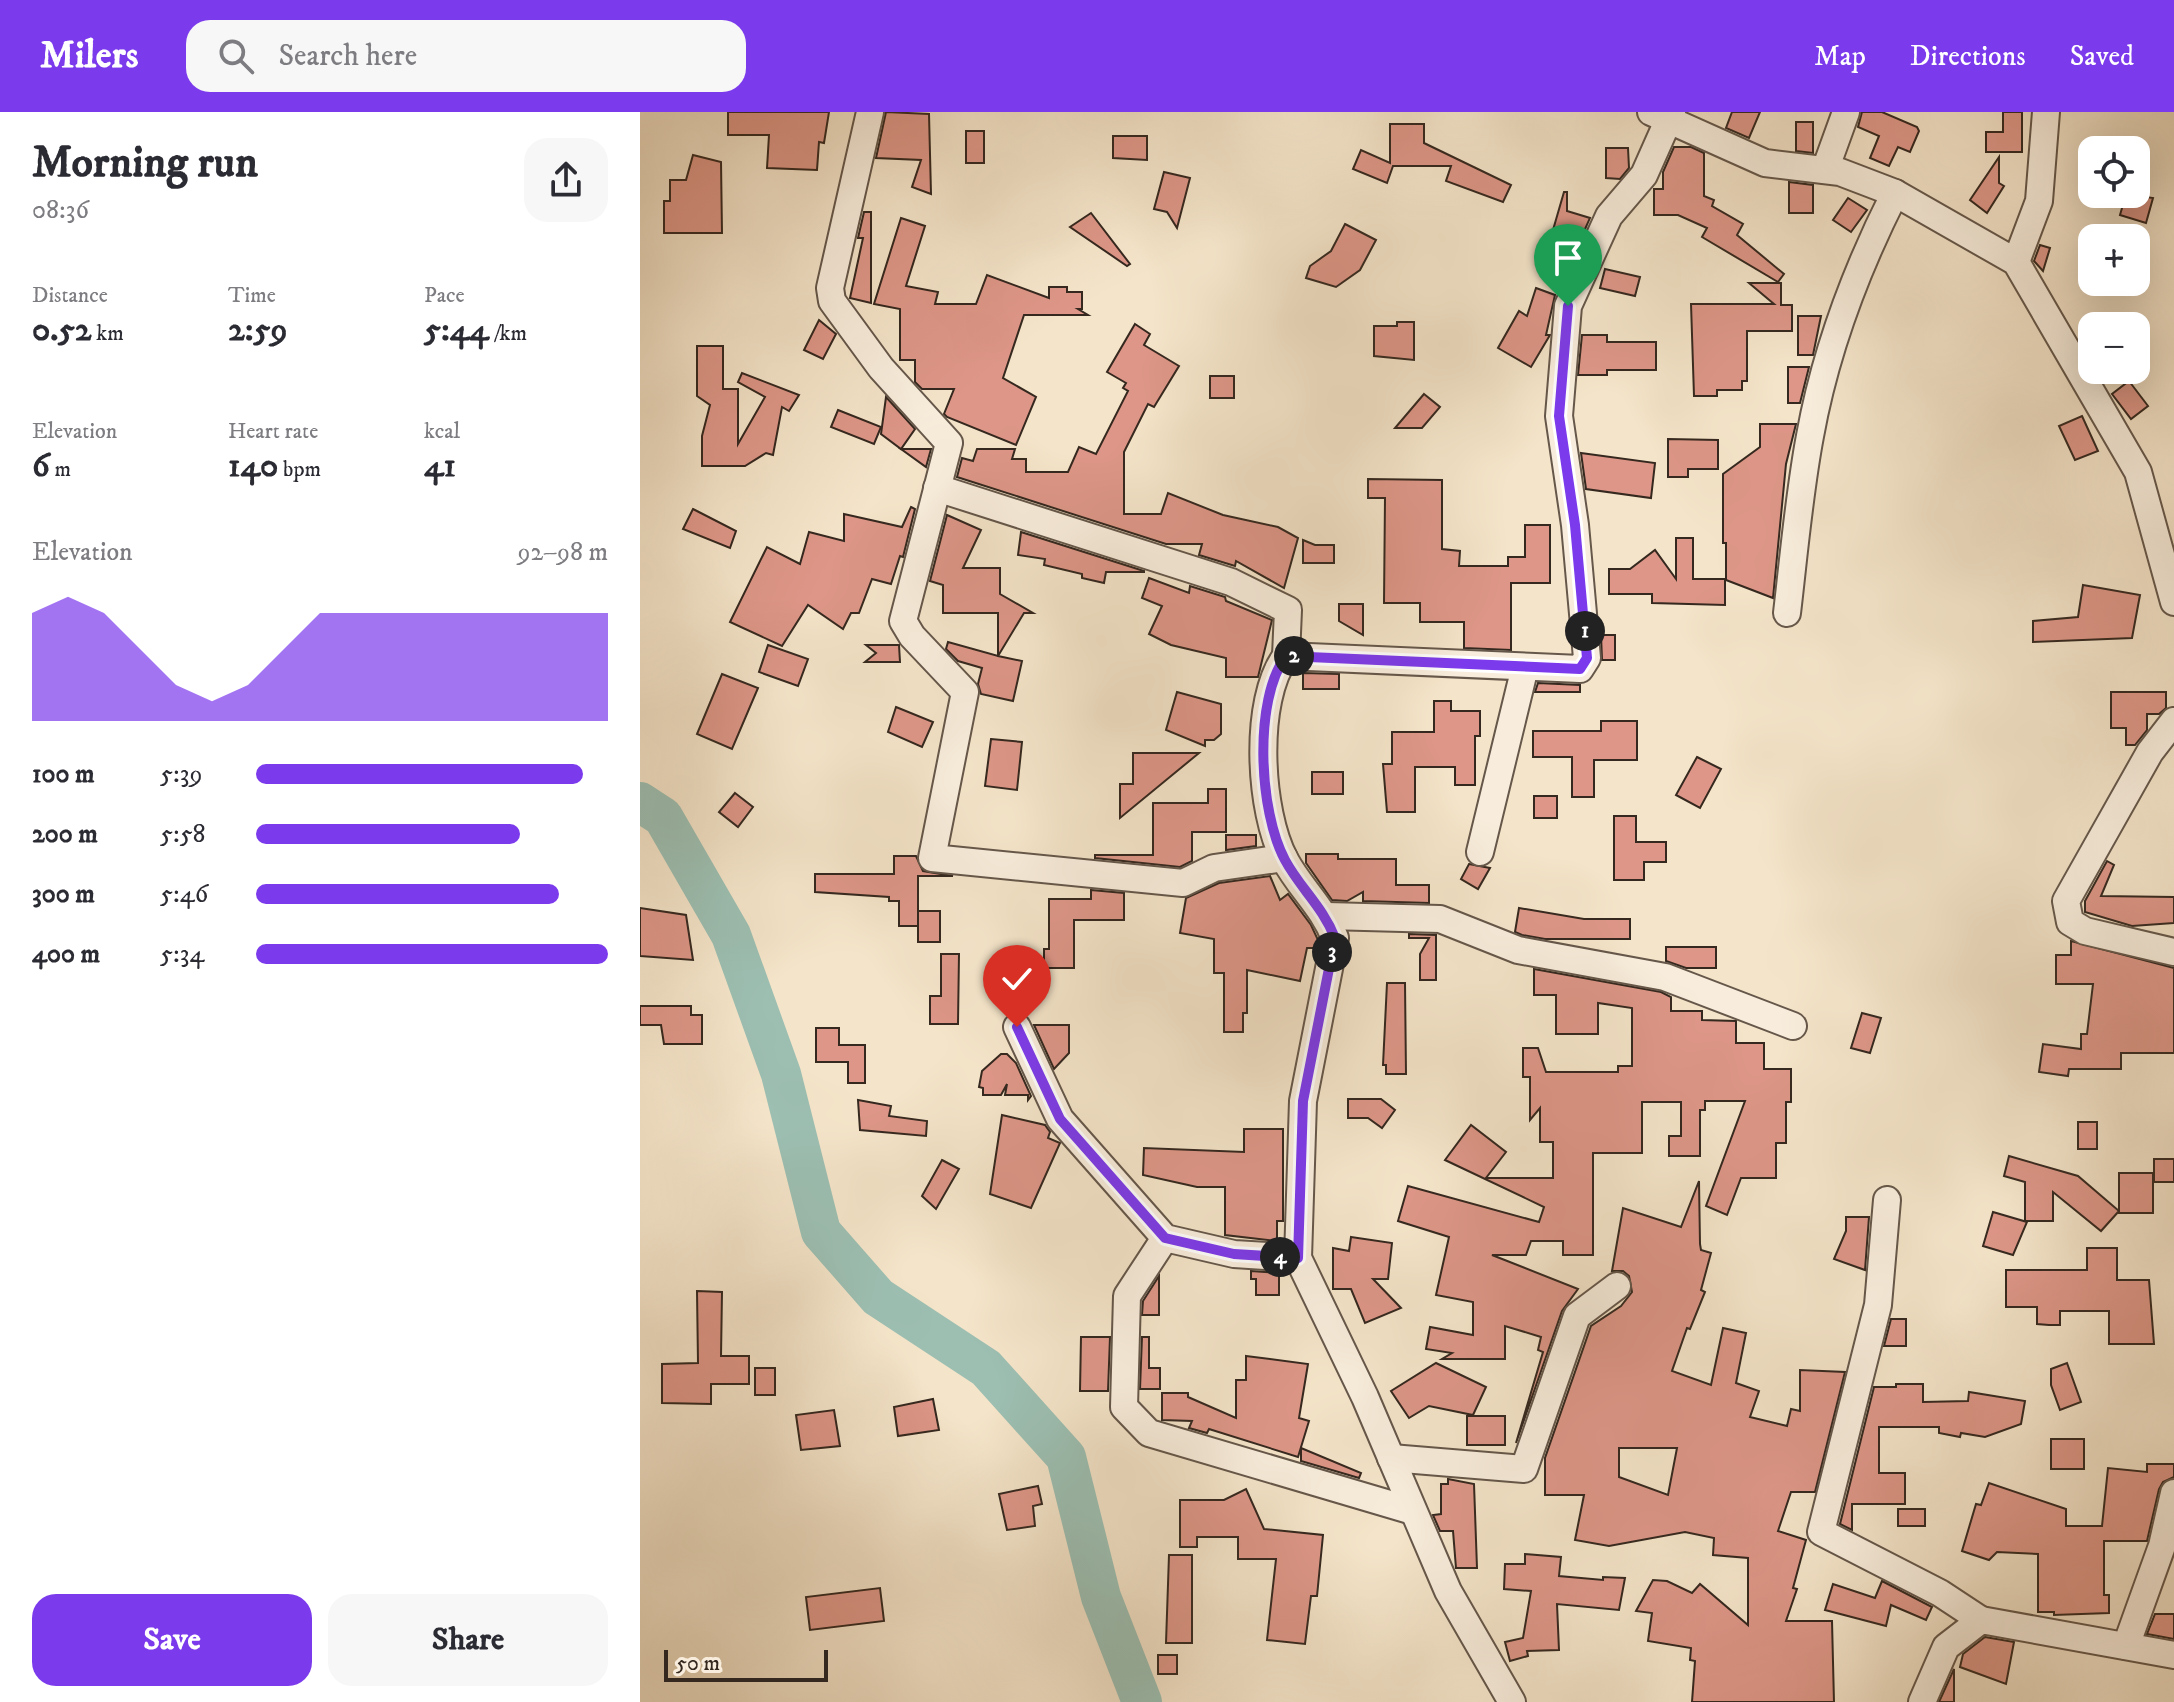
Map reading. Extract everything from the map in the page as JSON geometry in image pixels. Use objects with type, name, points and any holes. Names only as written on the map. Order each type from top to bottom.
[{"type":"street","points":[[870,112],[830,288],[832,301],[881,368],[949,443],[903,621],[912,636],[965,692],[932,858],[1183,883],[1214,868],[1284,858]]},
{"type":"street","points":[[1825,170],[1846,112]]},
{"type":"street","points":[[2016,262],[2039,201],[2046,112]]},
{"type":"street","points":[[1286,656],[1580,669],[1587,658],[1575,525],[1559,416],[1568,306],[1609,216],[1644,175],[1663,115],[1765,163],[1840,172],[1895,193],[2016,262],[2138,472],[2174,602]]},
{"type":"street","points":[[1787,613],[1810,436],[1828,358],[1880,223],[1895,193]]},
{"type":"street","points":[[937,488],[1231,582],[1288,610],[1286,656],[1277,668],[1263,723],[1265,789],[1284,858],[1327,916],[1335,938],[1303,1101],[1298,1258],[1391,1458],[1448,1591],[1512,1702]]},
{"type":"street","points":[[1480,852],[1525,667]]},
{"type":"street","points":[[2174,721],[2150,752],[2066,901],[2070,922],[2085,931],[2174,952]]},
{"type":"street","points":[[1327,916],[1440,919],[1518,950],[1665,977],[1793,1026]]},
{"type":"street","points":[[1017,1027],[1060,1119],[1165,1238],[1234,1254],[1298,1258]]},
{"type":"street","points":[[1887,1200],[1878,1305],[1821,1532],[1940,1593],[1981,1620],[2174,1655]]},
{"type":"street","points":[[1165,1238],[1127,1296],[1124,1407],[1149,1433],[1413,1511]]},
{"type":"street","points":[[1391,1458],[1524,1469],[1577,1316],[1617,1286]]},
{"type":"street","points":[[2126,1646],[2162,1546],[2174,1493]]},
{"type":"street","points":[[1922,1702],[1946,1647],[1981,1620]]},
{"type":"building","points":[[728,112],[829,112],[824,143],[819,142],[817,170],[767,168],[769,135],[728,135]]},
{"type":"building","points":[[886,112],[929,114],[931,194],[912,187],[921,160],[876,158]]},
{"type":"building","points":[[1732,112],[1760,112],[1749,138],[1726,128]]},
{"type":"building","points":[[1862,112],[1882,112],[1917,127],[1919,131],[1910,152],[1898,147],[1889,166],[1870,158],[1879,136],[1858,127]]},
{"type":"building","points":[[2003,112],[2022,112],[2022,152],[1986,152],[1986,132],[2003,132]]},
{"type":"building","points":[[1796,122],[1813,122],[1813,153],[1796,151]]},
{"type":"building","points":[[1390,124],[1424,124],[1424,143],[1511,185],[1503,202],[1446,181],[1451,166],[1393,166],[1387,183],[1353,169],[1361,150],[1390,163]]},
{"type":"building","points":[[966,131],[984,131],[984,163],[966,163]]},
{"type":"building","points":[[1113,136],[1147,136],[1147,160],[1113,158]]},
{"type":"building","points":[[1674,147],[1691,147],[1704,153],[1704,196],[1714,200],[1712,206],[1743,224],[1737,235],[1784,274],[1778,282],[1702,237],[1707,228],[1678,215],[1654,215],[1654,189],[1663,189],[1663,172]]},
{"type":"building","points":[[1606,148],[1628,148],[1629,168],[1620,179],[1606,178]]},
{"type":"building","points":[[693,155],[721,162],[722,233],[664,233],[664,201],[670,201],[670,180],[686,180]]},
{"type":"building","points":[[1999,157],[1999,183],[2004,186],[1987,213],[1970,200]]},
{"type":"building","points":[[1164,172],[1190,178],[1177,228],[1167,212],[1154,209]]},
{"type":"building","points":[[1789,182],[1813,185],[1813,213],[1789,213]]},
{"type":"building","points":[[1564,192],[1567,192],[1567,211],[1590,218],[1577,247],[1567,244],[1567,268],[1542,268]]},
{"type":"building","points":[[1848,198],[1867,210],[1851,232],[1833,220]]},
{"type":"building","points":[[2150,198],[2153,198],[2146,223],[2120,215],[2122,208],[2150,208]]},
{"type":"building","points":[[864,212],[871,212],[871,303],[850,298],[863,238],[858,238]]},
{"type":"building","points":[[1091,213],[1130,264],[1127,266],[1070,227]]},
{"type":"building","points":[[901,218],[925,226],[906,286],[938,292],[935,304],[976,304],[987,275],[1049,298],[1049,287],[1067,287],[1067,292],[1082,292],[1082,309],[1078,309],[1088,315],[1024,315],[1003,378],[1036,397],[1016,445],[947,417],[944,414],[954,389],[922,389],[915,382],[915,360],[900,360],[900,309],[874,304]]},
{"type":"building","points":[[1345,224],[1376,240],[1360,270],[1336,287],[1306,278],[1310,266],[1331,251]]},
{"type":"building","points":[[2040,245],[2050,248],[2043,271],[2034,261]]},
{"type":"building","points":[[1605,269],[1640,277],[1635,296],[1600,288]]},
{"type":"building","points":[[1749,283],[1781,283],[1781,305],[1792,305],[1792,331],[1747,331],[1747,381],[1742,381],[1742,390],[1717,390],[1717,396],[1694,396],[1691,304],[1774,304]]},
{"type":"building","points":[[1536,288],[1555,295],[1546,335],[1550,335],[1531,367],[1498,348],[1519,311],[1527,316]]},
{"type":"building","points":[[1798,316],[1821,316],[1813,355],[1798,355]]},
{"type":"building","points":[[819,320],[836,334],[823,359],[804,350]]},
{"type":"building","points":[[1397,322],[1414,322],[1414,360],[1374,356],[1374,326],[1397,326]]},
{"type":"building","points":[[1135,324],[1150,334],[1144,345],[1179,366],[1154,407],[1148,404],[1124,452],[1124,514],[1161,514],[1168,493],[1223,515],[1278,527],[1298,538],[1284,588],[1236,561],[1235,566],[1199,555],[1202,544],[1166,544],[957,477],[962,458],[973,461],[977,449],[1015,449],[1012,459],[1026,459],[1026,472],[1068,472],[1079,447],[1096,454],[1128,391],[1123,388],[1126,383],[1107,372]]},
{"type":"building","points":[[1582,335],[1607,335],[1607,342],[1656,342],[1656,370],[1607,370],[1607,375],[1578,375]]},
{"type":"building","points":[[697,346],[723,346],[723,389],[738,389],[738,444],[765,397],[738,382],[742,373],[799,395],[789,411],[782,407],[773,455],[766,453],[745,466],[702,466],[702,436],[710,405],[697,396]]},
{"type":"building","points":[[1788,367],[1809,367],[1800,403],[1788,403]]},
{"type":"building","points":[[1210,376],[1234,376],[1234,398],[1210,398]]},
{"type":"building","points":[[2125,384],[2131,384],[2148,406],[2131,419],[2112,394]]},
{"type":"building","points":[[1424,394],[1440,407],[1422,428],[1395,428]]},
{"type":"building","points":[[886,397],[915,429],[901,449],[881,434]]},
{"type":"building","points":[[838,410],[881,427],[874,444],[831,427]]},
{"type":"building","points":[[2082,416],[2098,451],[2075,460],[2059,426]]},
{"type":"building","points":[[1760,424],[1796,424],[1786,464],[1773,598],[1726,580],[1726,543],[1723,543],[1723,474],[1760,447]]},
{"type":"building","points":[[1668,439],[1718,440],[1718,469],[1688,469],[1688,477],[1668,477]]},
{"type":"building","points":[[901,449],[931,449],[926,467]]},
{"type":"building","points":[[1581,453],[1655,463],[1651,498],[1586,489]]},
{"type":"building","points":[[1368,479],[1442,480],[1442,549],[1460,551],[1459,566],[1508,566],[1508,557],[1525,557],[1525,525],[1550,525],[1550,583],[1511,583],[1511,650],[1464,648],[1464,622],[1420,622],[1420,603],[1384,603],[1385,498],[1368,498]]},
{"type":"building","points":[[911,507],[915,509],[903,557],[900,556],[891,584],[872,579],[859,613],[851,613],[843,629],[808,605],[782,646],[730,622],[767,547],[800,564],[809,532],[844,541],[844,514],[902,527]]},
{"type":"building","points":[[693,509],[736,531],[730,548],[683,529]]},
{"type":"building","points":[[947,515],[981,530],[963,568],[1000,568],[1000,594],[1033,613],[1024,613],[998,656],[998,613],[943,613],[943,585],[930,581]]},
{"type":"building","points":[[1021,532],[1144,572],[1106,572],[1104,583],[1082,578],[1082,574],[1044,565],[1045,559],[1018,555]]},
{"type":"building","points":[[1676,538],[1693,538],[1693,579],[1725,579],[1725,605],[1652,603],[1652,594],[1609,594],[1609,569],[1630,569],[1655,550],[1676,579]]},
{"type":"building","points":[[1303,540],[1315,545],[1334,545],[1334,563],[1303,563]]},
{"type":"building","points":[[1149,578],[1189,593],[1190,586],[1225,597],[1226,601],[1272,620],[1258,677],[1226,677],[1226,658],[1171,645],[1149,634],[1162,606],[1142,598]]},
{"type":"building","points":[[2083,585],[2140,595],[2132,638],[2033,642],[2033,621],[2078,617]]},
{"type":"building","points":[[1339,604],[1363,604],[1363,635],[1339,621]]},
{"type":"building","points":[[1601,635],[1615,635],[1615,660],[1602,660]]},
{"type":"building","points":[[948,642],[1022,661],[1013,701],[981,694],[978,684],[982,668],[958,661],[946,649]]},
{"type":"building","points":[[768,645],[808,659],[798,686],[759,672]]},
{"type":"building","points":[[866,645],[899,645],[900,662],[865,662],[876,653]]},
{"type":"building","points":[[1303,673],[1339,674],[1339,689],[1303,689]]},
{"type":"building","points":[[722,674],[758,688],[732,749],[697,734]]},
{"type":"building","points":[[1538,683],[1580,685],[1580,692],[1535,692]]},
{"type":"building","points":[[1177,692],[1221,704],[1221,734],[1214,740],[1205,740],[1205,746],[1166,730]]},
{"type":"building","points":[[2111,692],[2166,692],[2166,708],[2159,714],[2147,714],[2147,730],[2135,745],[2126,745],[2126,728],[2111,728]]},
{"type":"building","points":[[1434,701],[1451,701],[1451,711],[1480,711],[1480,736],[1475,736],[1475,785],[1455,785],[1455,767],[1415,767],[1415,812],[1387,812],[1383,764],[1392,764],[1392,732],[1434,732]]},
{"type":"building","points":[[896,707],[933,722],[922,747],[888,732]]},
{"type":"building","points":[[1601,721],[1637,721],[1637,760],[1594,760],[1594,797],[1572,797],[1572,757],[1533,757],[1533,731],[1601,731]]},
{"type":"building","points":[[991,739],[1022,742],[1017,790],[985,786]]},
{"type":"building","points":[[1133,753],[1199,753],[1120,818],[1120,784],[1133,784]]},
{"type":"building","points":[[1697,757],[1721,769],[1700,808],[1676,795]]},
{"type":"building","points":[[1312,772],[1343,772],[1343,794],[1312,794]]},
{"type":"building","points":[[1208,789],[1226,789],[1226,832],[1192,832],[1192,861],[1180,867],[1095,858],[1095,855],[1153,855],[1153,803],[1208,803]]},
{"type":"building","points":[[735,793],[753,807],[738,827],[719,812]]},
{"type":"building","points":[[1534,796],[1557,796],[1557,818],[1534,818]]},
{"type":"building","points":[[1614,816],[1636,816],[1636,842],[1666,842],[1666,862],[1644,862],[1644,880],[1614,880]]},
{"type":"building","points":[[1226,835],[1256,835],[1256,846],[1226,850]]},
{"type":"building","points":[[1306,854],[1338,854],[1338,859],[1396,859],[1396,885],[1429,885],[1429,903],[1363,901],[1363,892],[1347,901],[1332,900],[1306,863]]},
{"type":"building","points":[[894,856],[916,856],[923,871],[953,876],[918,876],[918,926],[899,926],[899,901],[889,901],[889,897],[815,892],[815,874],[894,874]]},
{"type":"building","points":[[2107,861],[2114,865],[2101,896],[2174,897],[2174,923],[2132,926],[2085,912],[2085,901]]},
{"type":"building","points":[[1469,864],[1490,868],[1478,889],[1461,879]]},
{"type":"building","points":[[1270,876],[1280,900],[1288,894],[1311,925],[1318,940],[1317,948],[1307,948],[1300,981],[1247,970],[1247,1013],[1243,1013],[1243,1032],[1224,1032],[1224,973],[1214,973],[1214,939],[1180,933],[1186,898],[1219,883]]},
{"type":"building","points":[[1091,890],[1124,893],[1124,920],[1074,920],[1074,968],[1044,968],[1044,949],[1049,949],[1049,899],[1091,899]]},
{"type":"building","points":[[640,908],[686,915],[693,960],[640,956]]},
{"type":"building","points":[[1519,908],[1584,919],[1630,919],[1630,939],[1545,939],[1522,935],[1515,932]]},
{"type":"building","points":[[918,911],[940,911],[940,942],[918,942]]},
{"type":"building","points":[[1409,934],[1436,935],[1436,980],[1420,980],[1420,954],[1429,938],[1409,938]]},
{"type":"building","points":[[2071,941],[2174,968],[2174,1053],[2121,1053],[2121,1069],[2069,1069],[2068,1076],[2039,1072],[2043,1044],[2081,1049],[2081,1034],[2087,1034],[2093,984],[2056,984],[2056,955],[2071,955]]},
{"type":"building","points":[[1666,947],[1716,947],[1716,968],[1686,968],[1666,961]]},
{"type":"building","points":[[941,954],[959,954],[958,1024],[930,1024],[930,996],[941,996]]},
{"type":"building","points":[[1534,969],[1661,992],[1671,997],[1671,1011],[1702,1011],[1702,1020],[1736,1021],[1736,1043],[1764,1043],[1764,1069],[1791,1069],[1791,1102],[1786,1102],[1786,1143],[1776,1143],[1776,1178],[1741,1178],[1727,1215],[1706,1206],[1745,1101],[1705,1101],[1705,1110],[1700,1110],[1700,1156],[1669,1156],[1669,1136],[1681,1136],[1681,1102],[1642,1102],[1642,1153],[1593,1153],[1593,1255],[1563,1255],[1563,1241],[1531,1241],[1526,1255],[1492,1255],[1578,1289],[1562,1311],[1516,1443],[1543,1352],[1538,1350],[1541,1337],[1505,1326],[1505,1359],[1442,1359],[1452,1353],[1426,1349],[1430,1327],[1473,1335],[1473,1302],[1436,1295],[1449,1237],[1398,1221],[1408,1186],[1539,1222],[1544,1207],[1445,1160],[1471,1125],[1506,1152],[1486,1178],[1553,1178],[1553,1142],[1540,1142],[1540,1108],[1530,1120],[1530,1077],[1523,1077],[1523,1048],[1538,1048],[1546,1072],[1618,1072],[1618,1066],[1632,1066],[1632,1008],[1598,1003],[1598,1034],[1556,1034],[1556,995],[1534,995]]},
{"type":"building","points":[[1387,983],[1405,983],[1406,1074],[1386,1074],[1386,1065],[1383,1065]]},
{"type":"building","points":[[640,1006],[691,1006],[691,1015],[702,1015],[702,1044],[664,1044],[661,1025],[640,1025]]},
{"type":"building","points":[[1862,1013],[1881,1018],[1870,1053],[1851,1048]]},
{"type":"building","points":[[1034,1025],[1069,1025],[1069,1053],[1054,1069]]},
{"type":"building","points":[[816,1028],[839,1028],[839,1045],[865,1045],[865,1083],[848,1083],[848,1062],[816,1062]]},
{"type":"building","points":[[1001,1054],[1007,1054],[1016,1063],[1031,1096],[1028,1100],[1028,1095],[1005,1095],[1007,1084],[1001,1095],[983,1095],[983,1088],[979,1087],[982,1071]]},
{"type":"building","points":[[1348,1099],[1381,1099],[1395,1110],[1382,1128],[1368,1118],[1348,1118]]},
{"type":"building","points":[[858,1100],[891,1106],[889,1116],[927,1121],[926,1136],[860,1130]]},
{"type":"building","points":[[1002,1115],[1045,1125],[1050,1132],[1048,1138],[1060,1143],[1031,1208],[990,1194]]},
{"type":"building","points":[[2078,1122],[2097,1122],[2097,1149],[2078,1149]]},
{"type":"building","points":[[1244,1129],[1283,1129],[1283,1221],[1277,1221],[1277,1241],[1225,1235],[1225,1187],[1197,1187],[1143,1175],[1144,1148],[1244,1152]]},
{"type":"building","points":[[2009,1156],[2078,1176],[2119,1211],[2101,1231],[2053,1192],[2053,1221],[2025,1221],[2025,1182],[2004,1176]]},
{"type":"building","points":[[2154,1159],[2174,1159],[2174,1182],[2154,1182]]},
{"type":"building","points":[[942,1160],[959,1169],[936,1209],[922,1196]]},
{"type":"building","points":[[2119,1173],[2153,1173],[2153,1213],[2119,1213]]},
{"type":"building","points":[[1699,1181],[1701,1250],[1711,1253],[1701,1290],[1705,1292],[1690,1329],[1687,1328],[1672,1371],[1711,1385],[1723,1328],[1746,1333],[1736,1383],[1759,1391],[1750,1417],[1787,1426],[1791,1409],[1800,1411],[1800,1370],[1845,1372],[1815,1492],[1791,1492],[1778,1531],[1806,1540],[1793,1588],[1797,1589],[1786,1621],[1832,1621],[1834,1702],[1692,1702],[1695,1661],[1690,1660],[1691,1648],[1648,1641],[1652,1613],[1636,1611],[1653,1580],[1667,1581],[1692,1593],[1700,1584],[1748,1625],[1748,1558],[1713,1555],[1714,1538],[1685,1532],[1609,1546],[1575,1540],[1584,1495],[1545,1495],[1545,1458],[1591,1326],[1621,1306],[1632,1292],[1629,1276],[1623,1271],[1612,1271],[1623,1208],[1681,1227]],"holes":[[[1619,1448],[1677,1448],[1668,1495],[1619,1477]]]},
{"type":"building","points":[[1993,1212],[2027,1222],[2013,1255],[1983,1246]]},
{"type":"building","points":[[1846,1217],[1869,1217],[1865,1270],[1834,1259],[1846,1231]]},
{"type":"building","points":[[1351,1237],[1392,1243],[1388,1279],[1373,1279],[1401,1308],[1365,1323],[1351,1289],[1333,1289],[1333,1248],[1349,1251]]},
{"type":"building","points":[[2087,1248],[2117,1248],[2117,1280],[2149,1280],[2154,1344],[2109,1344],[2109,1311],[2060,1311],[2060,1325],[2049,1325],[2037,1324],[2037,1307],[2006,1307],[2006,1270],[2087,1270]]},
{"type":"building","points":[[1251,1271],[1279,1273],[1279,1295],[1256,1295],[1256,1279],[1251,1279]]},
{"type":"building","points":[[1159,1276],[1159,1315],[1142,1315],[1143,1301]]},
{"type":"building","points":[[697,1291],[722,1292],[721,1356],[749,1356],[749,1384],[711,1384],[711,1404],[662,1403],[662,1364],[698,1363]]},
{"type":"building","points":[[1891,1319],[1906,1319],[1906,1346],[1884,1346]]},
{"type":"building","points":[[1081,1337],[1110,1337],[1108,1391],[1080,1391]]},
{"type":"building","points":[[1142,1337],[1149,1337],[1149,1368],[1160,1368],[1160,1389],[1140,1389]]},
{"type":"building","points":[[1246,1356],[1308,1364],[1299,1418],[1309,1421],[1298,1457],[1209,1429],[1207,1433],[1189,1428],[1192,1421],[1162,1420],[1162,1393],[1188,1393],[1188,1397],[1236,1418],[1236,1380],[1246,1380]]},
{"type":"building","points":[[1436,1363],[1486,1387],[1473,1415],[1429,1406],[1409,1418],[1391,1391]]},
{"type":"building","points":[[2067,1363],[2081,1402],[2060,1410],[2051,1385],[2051,1369]]},
{"type":"building","points":[[755,1368],[775,1368],[775,1395],[755,1395]]},
{"type":"building","points":[[1896,1384],[1923,1384],[1923,1402],[1968,1401],[1969,1392],[2025,1401],[2021,1424],[1985,1437],[1939,1433],[1939,1427],[1879,1427],[1879,1473],[1905,1473],[1905,1504],[1852,1504],[1852,1530],[1840,1524],[1874,1387],[1896,1387]]},
{"type":"building","points":[[933,1399],[939,1430],[898,1436],[894,1407]]},
{"type":"building","points":[[834,1410],[840,1446],[801,1450],[796,1415]]},
{"type":"building","points":[[1467,1416],[1505,1416],[1505,1445],[1467,1445]]},
{"type":"building","points":[[2051,1439],[2084,1439],[2084,1469],[2051,1469]]},
{"type":"building","points":[[1301,1448],[1361,1473],[1359,1478],[1301,1461]]},
{"type":"building","points":[[2147,1464],[2174,1464],[2174,1477],[2163,1482],[2159,1489],[2147,1541],[2104,1541],[2104,1595],[2109,1595],[2109,1613],[2054,1615],[2054,1612],[2038,1612],[2038,1554],[1997,1552],[1989,1560],[1962,1551],[1976,1504],[1981,1505],[1989,1483],[2066,1509],[2066,1526],[2102,1526],[2108,1468],[2147,1472]]},
{"type":"building","points":[[1448,1479],[1474,1484],[1477,1568],[1456,1568],[1453,1531],[1440,1531],[1433,1515],[1441,1514],[1441,1484],[1448,1484]]},
{"type":"building","points":[[1038,1486],[1042,1504],[1033,1506],[1035,1526],[1007,1530],[999,1494]]},
{"type":"building","points":[[1246,1489],[1264,1529],[1323,1535],[1317,1596],[1311,1596],[1305,1644],[1267,1640],[1276,1559],[1238,1559],[1238,1537],[1197,1537],[1197,1547],[1180,1547],[1180,1500],[1224,1500]]},
{"type":"building","points":[[1898,1509],[1925,1509],[1925,1526],[1898,1526]]},
{"type":"building","points":[[1525,1554],[1561,1557],[1559,1576],[1603,1580],[1603,1577],[1625,1578],[1619,1610],[1557,1604],[1559,1650],[1527,1651],[1528,1656],[1510,1661],[1505,1642],[1523,1638],[1531,1591],[1504,1589],[1505,1564],[1525,1564]]},
{"type":"building","points":[[1169,1555],[1192,1555],[1192,1643],[1166,1643]]},
{"type":"building","points":[[1882,1581],[1932,1607],[1926,1620],[1891,1605],[1886,1626],[1825,1610],[1833,1584],[1875,1598]]},
{"type":"building","points":[[880,1588],[884,1621],[810,1630],[806,1597]]},
{"type":"building","points":[[2155,1614],[2174,1614],[2174,1639],[2147,1634]]},
{"type":"building","points":[[1985,1637],[2014,1642],[2006,1684],[1960,1667],[1963,1654]]},
{"type":"building","points":[[1158,1655],[1177,1655],[1177,1674],[1158,1674]]},
{"type":"building","points":[[1954,1669],[1954,1702],[1939,1702]]},
{"type":"waterway","points":[[640,802],[663,817],[731,935],[781,1074],[821,1232],[878,1297],[986,1368],[1066,1457],[1101,1597],[1142,1702]]},
{"type":"route","points":[[1017,1027],[1060,1119],[1165,1238],[1234,1254],[1298,1258],[1303,1101],[1335,938],[1327,916],[1284,858],[1265,789],[1263,723],[1277,668],[1286,656],[1580,669],[1587,658],[1575,525],[1559,416],[1568,306]]}]
